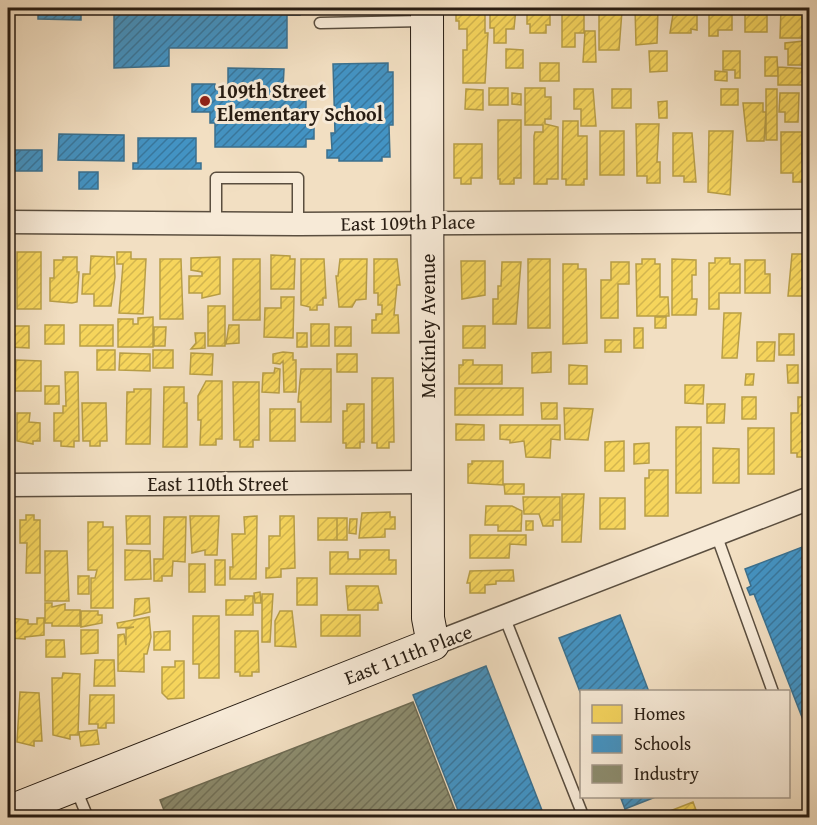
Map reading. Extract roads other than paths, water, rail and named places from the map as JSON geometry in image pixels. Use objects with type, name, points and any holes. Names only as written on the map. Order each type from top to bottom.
[{"type":"street","name":"McKinley Avenue","points":[[427,14],[428,618],[433,644]]},
{"type":"street","name":"East 109th Place","points":[[8,222],[298,224],[427,221],[810,221]]},
{"type":"street","name":"East 110th Street","points":[[8,484],[428,482]]},
{"type":"street","name":"East 111th Place","points":[[21,811],[74,786],[810,498]]},
{"type":"lane","points":[[320,23],[427,14]]},
{"type":"lane","points":[[216,223],[216,178],[298,178],[298,224]]},
{"type":"lane","points":[[716,534],[772,690]]},
{"type":"lane","points":[[504,616],[584,818]]},
{"type":"lane","points":[[74,786],[88,818]]},
{"type":"place","name":"109th Street Elementary School","points":[[205,101]]}]
